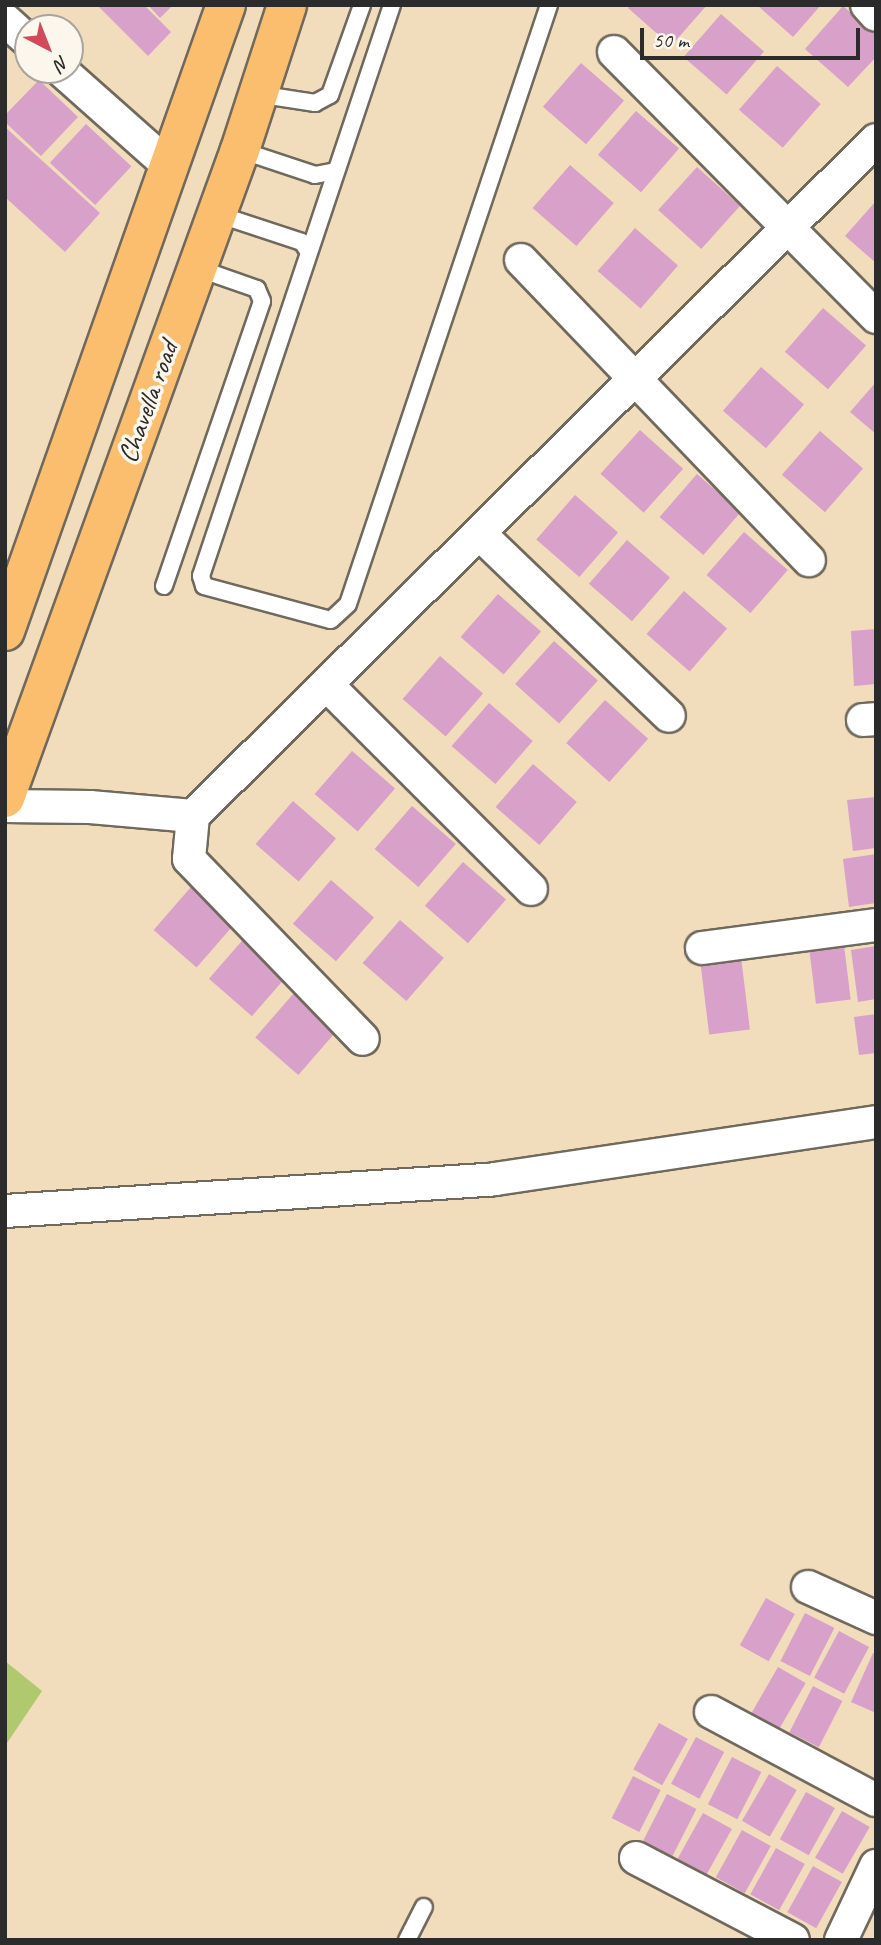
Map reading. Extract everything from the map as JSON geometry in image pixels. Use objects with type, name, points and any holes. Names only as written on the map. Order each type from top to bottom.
[{"type":"highway","points":[[5,631],[167,164],[226,5]]},
{"type":"highway","name":"Chavella road","points":[[5,798],[240,150],[287,5]]},
{"type":"highway","points":[[61,471],[117,489]]},
{"type":"street","points":[[867,5],[876,15]]},
{"type":"street","points":[[614,52],[876,317]]},
{"type":"street","points":[[77,84],[167,164]]},
{"type":"street","points":[[363,1039],[189,859],[193,816],[328,686],[876,140]]},
{"type":"street","points":[[521,260],[809,560]]},
{"type":"street","points":[[480,534],[669,716]]},
{"type":"street","points":[[328,686],[531,889]]},
{"type":"street","points":[[5,806],[90,807],[193,816]]},
{"type":"street","points":[[702,948],[876,925]]},
{"type":"street","points":[[5,1211],[495,1179],[876,1122]]},
{"type":"street","points":[[808,1587],[876,1618]]},
{"type":"street","points":[[711,1712],[876,1800]]},
{"type":"street","points":[[636,1858],[793,1940]]},
{"type":"street","points":[[841,1940],[876,1866]]},
{"type":"lane","points":[[257,94],[315,103],[330,96],[362,5]]},
{"type":"lane","points":[[392,5],[201,576],[204,586],[331,620],[348,604],[550,5]]},
{"type":"lane","points":[[240,150],[315,175],[336,171]]},
{"type":"lane","points":[[217,214],[302,242],[308,251]]},
{"type":"lane","points":[[164,586],[262,300],[257,289],[197,268]]},
{"type":"lane","points":[[407,1940],[424,1907]]},
{"type":"green space","points":[[5,1661],[42,1691],[5,1746]]},
{"type":"building","points":[[97,5],[144,5],[171,32],[148,56]]},
{"type":"building","points":[[148,5],[173,5],[160,18]]},
{"type":"building","points":[[631,5],[707,5],[671,46],[628,8]]},
{"type":"building","points":[[757,5],[821,5],[793,37]]},
{"type":"building","points":[[843,6],[876,35],[876,57],[848,87],[805,49]]},
{"type":"building","points":[[721,14],[764,51],[727,94],[684,57]]},
{"type":"building","points":[[581,63],[624,100],[586,144],[543,107]]},
{"type":"building","points":[[777,66],[821,104],[783,148],[739,110]]},
{"type":"building","points":[[35,84],[43,84],[78,117],[41,156],[5,122],[5,115]]},
{"type":"building","points":[[636,111],[679,148],[641,192],[598,155]]},
{"type":"building","points":[[86,124],[131,166],[95,205],[50,163]]},
{"type":"building","points":[[5,127],[100,213],[65,252],[5,197]]},
{"type":"building","points":[[570,165],[614,203],[576,246],[533,208]]},
{"type":"building","points":[[697,167],[740,206],[701,249],[658,210]]},
{"type":"building","points":[[876,201],[876,263],[845,236]]},
{"type":"building","points":[[635,228],[678,265],[641,308],[598,271]]},
{"type":"building","points":[[823,308],[866,345],[828,389],[785,352]]},
{"type":"building","points":[[761,367],[804,404],[766,448],[723,411]]},
{"type":"building","points":[[876,382],[876,434],[850,412]]},
{"type":"building","points":[[640,430],[683,469],[644,513],[601,474]]},
{"type":"building","points":[[820,431],[863,468],[825,512],[782,475]]},
{"type":"building","points":[[697,474],[741,512],[703,555],[660,517]]},
{"type":"building","points":[[575,495],[618,532],[579,577],[536,540]]},
{"type":"building","points":[[744,532],[788,570],[750,613],[707,575]]},
{"type":"building","points":[[627,540],[670,577],[632,621],[589,584]]},
{"type":"building","points":[[684,591],[727,628],[690,671],[647,634]]},
{"type":"building","points":[[498,594],[541,631],[504,674],[461,637]]},
{"type":"building","points":[[876,629],[876,684],[854,686],[851,631]]},
{"type":"building","points":[[554,641],[598,680],[559,724],[515,684]]},
{"type":"building","points":[[440,656],[483,693],[446,736],[403,699]]},
{"type":"building","points":[[605,700],[648,739],[609,782],[566,743]]},
{"type":"building","points":[[489,703],[533,741],[495,784],[452,746]]},
{"type":"building","points":[[352,751],[395,788],[358,831],[315,794]]},
{"type":"building","points":[[533,764],[577,802],[539,845],[496,807]]},
{"type":"building","points":[[876,797],[876,848],[853,851],[847,800]]},
{"type":"building","points":[[293,801],[336,838],[299,881],[256,844]]},
{"type":"building","points":[[412,806],[456,844],[418,887],[375,849]]},
{"type":"building","points":[[876,854],[876,903],[849,907],[843,859]]},
{"type":"building","points":[[463,862],[506,899],[468,943],[425,906]]},
{"type":"building","points":[[331,880],[374,917],[336,961],[293,924]]},
{"type":"building","points":[[191,887],[234,924],[197,967],[154,930]]},
{"type":"building","points":[[400,920],[444,958],[406,1001],[363,963]]},
{"type":"building","points":[[247,935],[290,972],[252,1016],[209,979]]},
{"type":"building","points":[[844,945],[851,1000],[816,1004],[809,949]]},
{"type":"building","points":[[876,946],[876,999],[858,1002],[851,950]]},
{"type":"building","points":[[741,957],[750,1029],[709,1034],[700,962]]},
{"type":"building","points":[[294,993],[337,1030],[298,1075],[255,1038]]},
{"type":"building","points":[[876,1014],[876,1053],[859,1055],[854,1017]]},
{"type":"building","points":[[766,1598],[795,1614],[769,1661],[740,1645]]},
{"type":"building","points":[[805,1613],[834,1628],[810,1676],[780,1661]]},
{"type":"building","points":[[839,1631],[869,1647],[844,1694],[814,1678]]},
{"type":"building","points":[[873,1653],[876,1654],[876,1713],[851,1702]]},
{"type":"building","points":[[778,1667],[806,1683],[779,1729],[752,1713]]},
{"type":"building","points":[[813,1686],[842,1701],[819,1747],[789,1732]]},
{"type":"building","points":[[659,1723],[688,1739],[662,1785],[633,1769]]},
{"type":"building","points":[[696,1737],[724,1752],[699,1799],[671,1784]]},
{"type":"building","points":[[732,1757],[761,1772],[737,1819],[708,1804]]},
{"type":"building","points":[[769,1774],[797,1790],[770,1837],[742,1821]]},
{"type":"building","points":[[633,1776],[661,1790],[639,1832],[612,1818]]},
{"type":"building","points":[[806,1792],[835,1808],[809,1855],[780,1839]]},
{"type":"building","points":[[667,1794],[696,1809],[672,1856],[643,1841]]},
{"type":"building","points":[[842,1811],[870,1827],[843,1874],[815,1858]]},
{"type":"building","points":[[703,1813],[732,1829],[706,1875],[677,1859]]},
{"type":"building","points":[[742,1830],[771,1846],[745,1893],[716,1877]]},
{"type":"building","points":[[776,1848],[805,1864],[779,1910],[750,1894]]},
{"type":"building","points":[[813,1866],[842,1882],[816,1928],[787,1912]]}]
